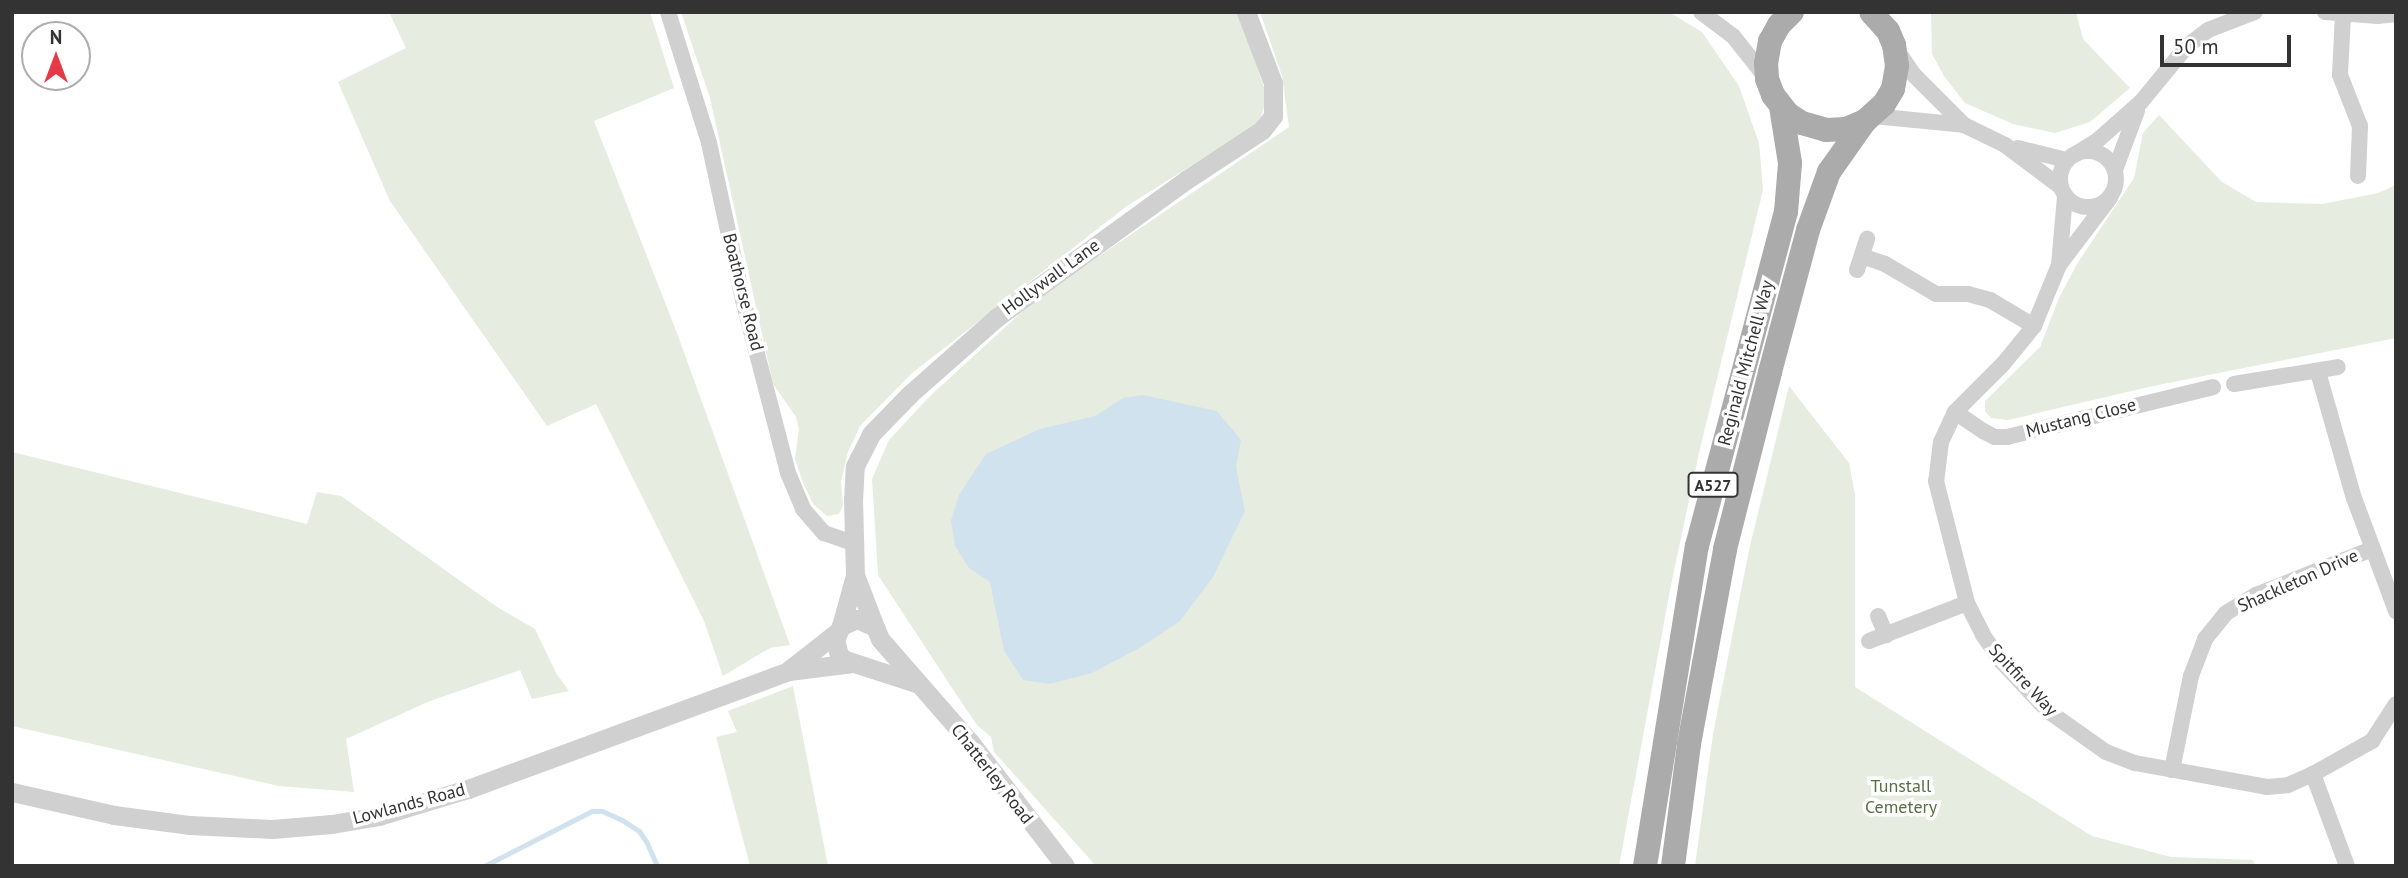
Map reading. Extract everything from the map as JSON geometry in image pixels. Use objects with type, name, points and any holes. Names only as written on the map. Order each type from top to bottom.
[{"type":"main road","points":[[1792,12],[1779,25],[1770,41],[1766,63],[1767,79],[1781,107],[1802,123],[1826,130],[1846,129],[1869,118]]},
{"type":"main road","points":[[1871,12],[1893,29]]},
{"type":"main road","name":"Reginald Mitchell Way","points":[[1673,866],[1689,744],[1725,549],[1767,385],[1808,230],[1829,172],[1869,118],[1890,96],[1896,79],[1893,29]]},
{"type":"main road","name":"Reginald Mitchell Way","points":[[1645,866],[1697,546],[1786,212],[1790,163],[1781,107]]},
{"type":"street","name":"Boathorse Road","points":[[668,12],[709,143],[743,300],[788,473],[803,509],[824,533],[856,544]]},
{"type":"street","name":"Hollywall Lane","points":[[838,629],[856,575],[852,501],[855,466],[872,434],[900,404],[1006,310],[1177,187],[1262,130],[1273,116],[1273,83],[1246,12]]},
{"type":"street","points":[[1701,12],[1733,36],[1767,79]]},
{"type":"street","points":[[2063,191],[2060,174],[2071,157],[2098,140],[2141,102],[2187,46],[2228,16],[2255,12]]},
{"type":"street","points":[[2325,12],[2343,15],[2396,14]]},
{"type":"street","points":[[2343,15],[2340,75],[2360,126],[2358,176]]},
{"type":"street","points":[[1893,29],[1914,75],[1964,125],[2005,145],[2063,191],[2076,205],[2090,208],[2110,198],[2116,189],[2115,170],[2127,130],[2141,102]]},
{"type":"street","points":[[1869,118],[1964,125]]},
{"type":"street","points":[[2005,145],[2071,157],[2093,151],[2101,154],[2115,170]]},
{"type":"street","name":"Spitfire Way","points":[[2059,265],[2063,191]]},
{"type":"street","name":"Spitfire Way","points":[[2110,198],[2059,265],[2034,326],[2003,364],[1955,412],[1941,442],[1936,481],[1967,603],[1983,635],[2001,662],[2057,718],[2106,752],[2135,763],[2267,787],[2288,785],[2372,741],[2396,704]]},
{"type":"street","points":[[1867,239],[1859,263],[1885,264],[1936,294],[1968,295],[1990,300],[2034,326]]},
{"type":"street","points":[[2234,384],[2338,367]]},
{"type":"street","points":[[2318,372],[2372,549],[2396,611]]},
{"type":"street","name":"Mustang Close","points":[[1955,412],[1994,437],[2007,437],[2213,387]]},
{"type":"street","name":"Shackleton Drive","points":[[2172,770],[2191,676],[2205,639],[2225,613],[2256,595],[2372,549]]},
{"type":"street","name":"Hollywall Lane","points":[[856,575],[877,633]]},
{"type":"street","points":[[1869,641],[1967,603]]},
{"type":"street","points":[[1878,617],[1886,635]]},
{"type":"street","points":[[857,618],[877,633],[876,653],[856,663],[839,655],[838,629],[857,618]]},
{"type":"street","name":"Lowlands Road","points":[[789,671],[838,629]]},
{"type":"street","name":"Chatterley Road","points":[[877,633],[970,742],[1065,866]]},
{"type":"street","name":"Lowlands Road","points":[[12,792],[114,815],[190,825],[272,829],[332,824],[379,816],[468,789],[789,671],[856,663]]},
{"type":"street","name":"Chatterley Road","points":[[856,663],[919,684]]},
{"type":"street","points":[[2313,774],[2347,866]]},
{"type":"green space","points":[[389,12],[650,12],[674,88],[594,121],[677,333],[790,645],[770,648],[723,676],[704,621],[596,404],[547,426],[390,201],[338,82],[406,48]]},
{"type":"green space","points":[[681,12],[1240,12],[1267,97],[1259,123],[1127,206],[912,373],[860,426],[848,452],[841,481],[843,505],[839,514],[827,516],[813,504],[803,483],[795,459],[799,429],[796,417],[773,384],[710,98]]},
{"type":"green space","points":[[1260,12],[1669,12],[1702,32],[1739,86],[1759,143],[1763,190],[1699,453],[1670,590],[1619,866],[1096,866],[994,752],[991,737],[977,725],[878,575],[872,479],[889,440],[930,396],[1036,299],[1289,127],[1282,76]]},
{"type":"green space","points":[[1931,12],[2076,12],[2083,39],[2130,88],[2090,122],[2055,133],[2013,124],[1965,103],[1944,76],[1932,54]]},
{"type":"green space","points":[[2159,115],[2222,182],[2256,202],[2322,204],[2378,193],[2396,185],[2396,338],[2153,386],[2008,420],[1991,418],[1985,411],[1985,401],[2040,347],[2059,298],[2077,264],[2134,178],[2143,133]]},
{"type":"green space","name":"Tunstall Cemetery","points":[[1789,386],[1849,463],[1855,494],[1855,687],[2092,836],[2171,857],[2253,860],[2255,866],[1695,866],[1713,734],[1749,550]]},
{"type":"green space","points":[[12,452],[307,524],[317,492],[341,496],[497,607],[535,629],[556,673],[569,691],[532,699],[520,670],[430,701],[346,739],[354,792],[279,786],[12,726]]},
{"type":"green space","points":[[793,686],[828,866],[750,866],[716,737],[737,732],[728,711]]},
{"type":"water","points":[[1143,395],[1217,411],[1241,440],[1236,467],[1245,511],[1213,577],[1180,621],[1141,647],[1092,673],[1050,684],[1023,680],[1004,651],[990,582],[969,568],[955,546],[951,520],[959,495],[986,454],[1040,429],[1095,416],[1123,398]]},
{"type":"waterway","points":[[484,866],[592,811],[602,811],[639,831],[657,866]]}]
